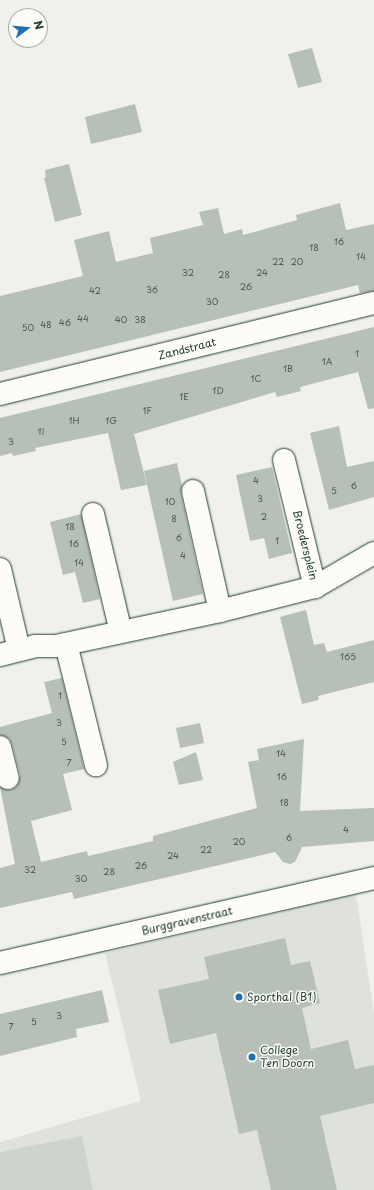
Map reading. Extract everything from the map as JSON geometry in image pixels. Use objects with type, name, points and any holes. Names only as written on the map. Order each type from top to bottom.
[{"type":"street","name":"Zandstraat","points":[[0,394],[374,304]]},
{"type":"street","name":"Broedersplein","points":[[284,460],[315,587],[374,553]]},
{"type":"street","points":[[193,491],[220,610]]},
{"type":"street","points":[[94,514],[121,632]]},
{"type":"street","points":[[0,569],[10,652],[35,646],[66,644],[220,610],[315,587]]},
{"type":"street","points":[[66,644],[96,765]]},
{"type":"street","points":[[0,747],[8,778]]},
{"type":"street","name":"Burggravenstraat","points":[[0,963],[374,878]]},
{"type":"shaded area","name":"College Ten Doorn","points":[[356,894],[374,1013],[374,1190],[0,1190],[0,1142],[141,1101],[105,953]]},
{"type":"shaded area","points":[[82,1136],[93,1190],[0,1190],[0,1152]]},
{"type":"building","points":[[312,48],[322,82],[298,88],[288,54]]},
{"type":"building","points":[[135,104],[142,132],[91,144],[85,117]]},
{"type":"building","points":[[69,164],[82,215],[55,222],[44,178],[46,177],[45,170]]},
{"type":"building","points":[[340,203],[346,230],[374,224],[374,291],[360,293],[358,285],[0,372],[0,296],[83,276],[74,240],[109,231],[116,262],[153,253],[150,238],[203,225],[199,212],[218,208],[224,234],[242,229],[243,235],[297,220],[296,215]]},
{"type":"building","points":[[374,327],[374,408],[368,409],[358,372],[300,387],[301,391],[277,397],[275,392],[134,434],[147,485],[121,490],[108,433],[35,448],[36,451],[13,456],[12,453],[0,456],[0,418]]},
{"type":"building","points":[[339,426],[347,467],[374,461],[374,497],[329,510],[310,433]]},
{"type":"building","points":[[177,463],[182,485],[181,494],[203,594],[173,601],[144,471]]},
{"type":"building","points":[[272,467],[292,553],[269,559],[264,538],[250,541],[236,475]]},
{"type":"building","points":[[81,514],[100,599],[83,603],[75,572],[63,575],[50,522]]},
{"type":"building","points":[[306,610],[314,645],[324,643],[327,652],[374,640],[374,682],[318,696],[319,700],[302,704],[280,617]]},
{"type":"building","points":[[62,678],[84,769],[63,774],[72,810],[31,821],[41,862],[87,851],[88,856],[153,841],[153,836],[257,808],[248,762],[259,760],[257,749],[304,739],[300,811],[374,808],[374,841],[302,847],[295,862],[290,864],[283,862],[275,852],[74,899],[72,892],[0,908],[0,868],[15,864],[0,787],[11,790],[16,787],[20,775],[12,744],[9,738],[0,735],[0,727],[52,713],[44,682]]},
{"type":"building","points":[[200,723],[204,743],[180,748],[176,728]]},
{"type":"building","points":[[196,752],[203,780],[179,785],[173,762]]},
{"type":"building","points":[[285,938],[291,965],[310,961],[320,1003],[302,1008],[311,1049],[348,1040],[355,1069],[374,1065],[374,1103],[320,1116],[337,1190],[271,1190],[257,1130],[239,1134],[216,1033],[170,1044],[158,990],[209,979],[204,957]]},
{"type":"building","points":[[102,990],[109,1022],[76,1029],[77,1037],[0,1056],[0,1014]]},
{"type":"place","name":"Sporthal (B1)","points":[[239,997]]},
{"type":"place","name":"College Ten Doorn","points":[[252,1057]]}]
